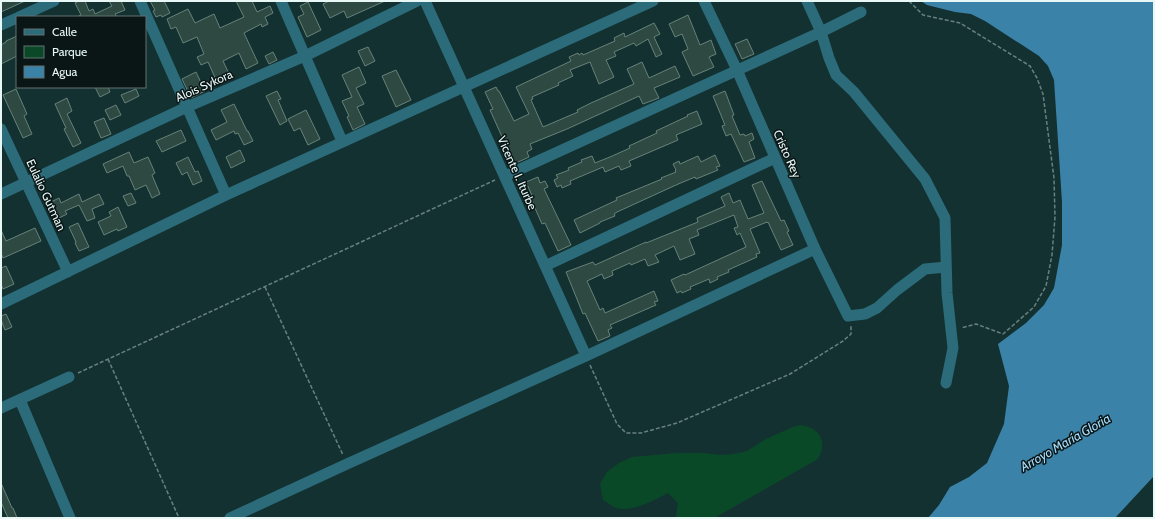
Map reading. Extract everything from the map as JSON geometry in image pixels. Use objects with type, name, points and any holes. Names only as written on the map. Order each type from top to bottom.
[{"type":"street","points":[[20,16],[54,1]]},
{"type":"street","points":[[140,1],[226,195]]},
{"type":"street","points":[[281,1],[342,142]]},
{"type":"street","name":"Alois Sykora","points":[[1,194],[187,107],[305,56],[417,1]]},
{"type":"street","name":"Vicente I. Iturbe","points":[[425,1],[586,356]]},
{"type":"street","points":[[1,304],[226,195],[653,1]]},
{"type":"street","name":"Cristo Rey","points":[[704,1],[737,70],[815,249],[848,316]]},
{"type":"street","points":[[807,1],[821,32],[836,75],[854,92],[925,179],[945,218],[946,293],[953,348],[946,383]]},
{"type":"street","points":[[505,176],[821,32],[861,12]]},
{"type":"street","points":[[1,25],[16,18]]},
{"type":"street","name":"Eulalio Gutman","points":[[1,129],[68,272]]},
{"type":"street","points":[[545,266],[775,158]]},
{"type":"street","points":[[230,518],[586,356],[815,249]]},
{"type":"street","points":[[848,316],[865,314],[877,308],[897,290],[925,269],[946,267]]},
{"type":"street","points":[[1,408],[68,377]]},
{"type":"street","points":[[20,400],[70,518]]},
{"type":"path","points":[[909,1],[923,15],[960,23],[1030,66],[1037,78],[1043,94],[1054,178],[1055,217],[1052,255],[1046,286],[1034,307],[1003,334],[976,324],[951,330]]},
{"type":"path","points":[[68,377],[505,176]]},
{"type":"path","points":[[265,286],[347,464]]},
{"type":"path","points":[[586,356],[617,424],[626,433],[641,433],[677,423],[790,374],[843,341],[851,334],[851,326],[848,316]]},
{"type":"path","points":[[108,359],[179,518]]},
{"type":"green space","points":[[800,425],[808,427],[819,434],[822,442],[822,449],[818,459],[714,518],[676,518],[678,503],[668,493],[642,505],[627,509],[614,507],[603,500],[600,484],[607,472],[619,463],[632,457],[677,453],[704,453],[720,455],[734,454],[747,451],[766,439]]},
{"type":"water","name":"Arroyo María Gloria","points":[[921,1],[1154,1],[1154,476],[1115,518],[928,518],[939,505],[950,487],[969,477],[987,463],[1004,424],[1009,386],[998,344],[1026,323],[1044,305],[1054,288],[1062,245],[1062,202],[1054,80],[1048,66],[1039,56],[985,21],[971,14],[955,12],[927,5]]},
{"type":"building","points":[[1,1],[25,1],[1,12]]},
{"type":"building","points":[[85,1],[89,11],[93,9],[95,14],[112,6],[109,1],[121,1],[125,10],[115,14],[116,16],[79,16],[81,15],[75,3]]},
{"type":"building","points":[[150,1],[164,1],[170,13],[162,17],[161,15],[156,17],[153,11],[155,10]]},
{"type":"building","points":[[236,1],[252,1],[257,12],[270,6],[273,13],[265,17],[268,24],[262,27],[261,24],[244,33],[258,63],[246,69],[239,53],[223,61],[231,78],[218,84],[208,62],[201,65],[197,57],[204,54],[197,37],[183,43],[176,27],[171,29],[167,19],[188,9],[195,23],[214,14],[220,28],[244,17]]},
{"type":"building","points":[[329,1],[385,1],[347,18],[344,11],[330,18],[323,4]]},
{"type":"building","points":[[308,2],[321,30],[307,37],[298,17],[304,14],[300,6]]},
{"type":"building","points":[[688,15],[700,45],[711,40],[716,54],[709,57],[714,67],[693,76],[682,52],[688,49],[682,34],[675,37],[669,24]]},
{"type":"building","points":[[654,23],[660,34],[654,37],[662,54],[656,57],[648,39],[636,46],[634,43],[614,52],[616,56],[606,60],[614,77],[599,84],[590,62],[570,70],[573,76],[558,83],[559,85],[532,97],[533,99],[531,100],[543,127],[578,112],[577,110],[591,103],[634,84],[627,69],[642,62],[649,78],[675,66],[680,77],[654,88],[659,98],[643,104],[639,96],[530,144],[532,149],[527,152],[529,157],[516,163],[490,110],[493,109],[485,92],[496,87],[514,121],[529,114],[516,87],[571,61],[569,57],[578,53],[579,55],[582,53],[583,55],[615,41],[614,38],[624,33],[625,37]]},
{"type":"building","points":[[16,36],[16,56],[1,64],[1,45]]},
{"type":"building","points":[[747,39],[754,54],[742,59],[735,44]]},
{"type":"building","points":[[368,47],[375,61],[365,66],[358,51]]},
{"type":"building","points":[[273,52],[277,60],[269,64],[265,56]]},
{"type":"building","points":[[359,67],[366,83],[356,88],[364,104],[357,107],[365,124],[353,130],[347,117],[349,116],[342,101],[352,97],[342,75]]},
{"type":"building","points":[[396,70],[411,100],[396,107],[382,76]]},
{"type":"building","points":[[196,72],[205,91],[191,98],[182,79]]},
{"type":"building","points":[[96,88],[108,88],[110,92],[100,97]]},
{"type":"building","points":[[16,89],[27,114],[24,116],[32,134],[23,138],[3,95]]},
{"type":"building","points":[[136,89],[139,96],[125,103],[121,95]]},
{"type":"building","points":[[277,91],[281,99],[278,100],[287,121],[280,125],[266,96]]},
{"type":"building","points":[[725,91],[734,115],[732,116],[740,135],[744,134],[745,136],[752,133],[754,139],[749,142],[755,158],[744,162],[731,134],[726,136],[722,126],[725,125],[713,96]]},
{"type":"building","points":[[67,98],[72,111],[67,114],[81,143],[73,147],[64,129],[66,128],[55,104]]},
{"type":"building","points":[[234,104],[253,141],[244,145],[238,133],[235,134],[234,131],[216,140],[211,130],[227,122],[221,110]]},
{"type":"building","points":[[116,105],[121,115],[110,120],[105,110]]},
{"type":"building","points":[[306,110],[320,139],[308,145],[300,128],[294,131],[288,119]]},
{"type":"building","points":[[697,111],[702,124],[676,135],[678,140],[629,161],[631,166],[621,170],[619,166],[605,172],[603,167],[570,181],[571,184],[562,188],[561,185],[557,187],[554,180],[558,178],[556,175],[569,170],[568,168],[582,162],[581,160],[592,156],[595,163],[610,157],[657,133],[656,131]]},
{"type":"building","points":[[104,118],[111,134],[101,138],[94,122]]},
{"type":"building","points":[[181,130],[186,141],[162,152],[156,141]]},
{"type":"building","points":[[240,150],[245,161],[231,168],[226,157]]},
{"type":"building","points":[[129,152],[134,163],[148,157],[155,173],[152,175],[160,194],[152,198],[146,185],[135,190],[123,166],[107,173],[103,164]]},
{"type":"building","points":[[715,155],[720,166],[716,167],[718,170],[676,185],[617,212],[614,214],[615,216],[580,233],[574,220],[617,200],[616,198],[676,172],[673,164],[679,161],[680,164],[698,156],[701,162]]},
{"type":"building","points":[[188,157],[195,172],[198,171],[202,181],[193,185],[187,172],[182,175],[176,163]]},
{"type":"building","points":[[538,177],[540,183],[545,181],[548,187],[544,189],[571,245],[558,251],[545,223],[542,224],[531,199],[533,198],[526,182]]},
{"type":"building","points":[[762,181],[781,221],[784,220],[789,231],[787,232],[793,245],[781,250],[768,222],[750,229],[760,253],[756,254],[757,257],[728,270],[729,272],[717,277],[718,279],[710,283],[709,279],[690,287],[691,289],[682,293],[681,291],[677,293],[671,280],[746,247],[740,233],[737,235],[734,228],[738,227],[734,215],[697,230],[699,235],[689,239],[695,254],[680,260],[674,246],[655,255],[659,262],[648,266],[645,259],[631,265],[630,263],[612,271],[613,275],[604,279],[602,274],[587,281],[600,310],[603,308],[605,313],[654,291],[658,301],[654,302],[656,305],[610,325],[612,328],[608,330],[610,336],[598,341],[585,313],[583,314],[566,272],[593,262],[595,265],[646,242],[698,222],[697,218],[725,206],[721,197],[729,193],[733,203],[740,200],[748,219],[764,213],[752,185]]},
{"type":"building","points":[[131,193],[136,203],[128,206],[123,196]]},
{"type":"building","points":[[79,194],[82,202],[99,194],[104,204],[92,209],[95,218],[87,221],[79,205],[65,211],[67,214],[57,219],[49,203],[59,198],[61,203]]},
{"type":"building","points":[[118,207],[127,227],[118,231],[117,229],[104,235],[98,222],[111,216],[109,212]]},
{"type":"building","points":[[78,223],[89,247],[79,251],[69,227]]},
{"type":"building","points":[[35,228],[41,241],[3,258],[1,253],[1,230],[6,241]]},
{"type":"building","points":[[6,266],[14,284],[3,289],[1,284],[1,268]]},
{"type":"building","points":[[6,314],[12,327],[5,330],[1,316]]},
{"type":"building","points":[[1,483],[17,518],[8,518],[1,502]]}]
